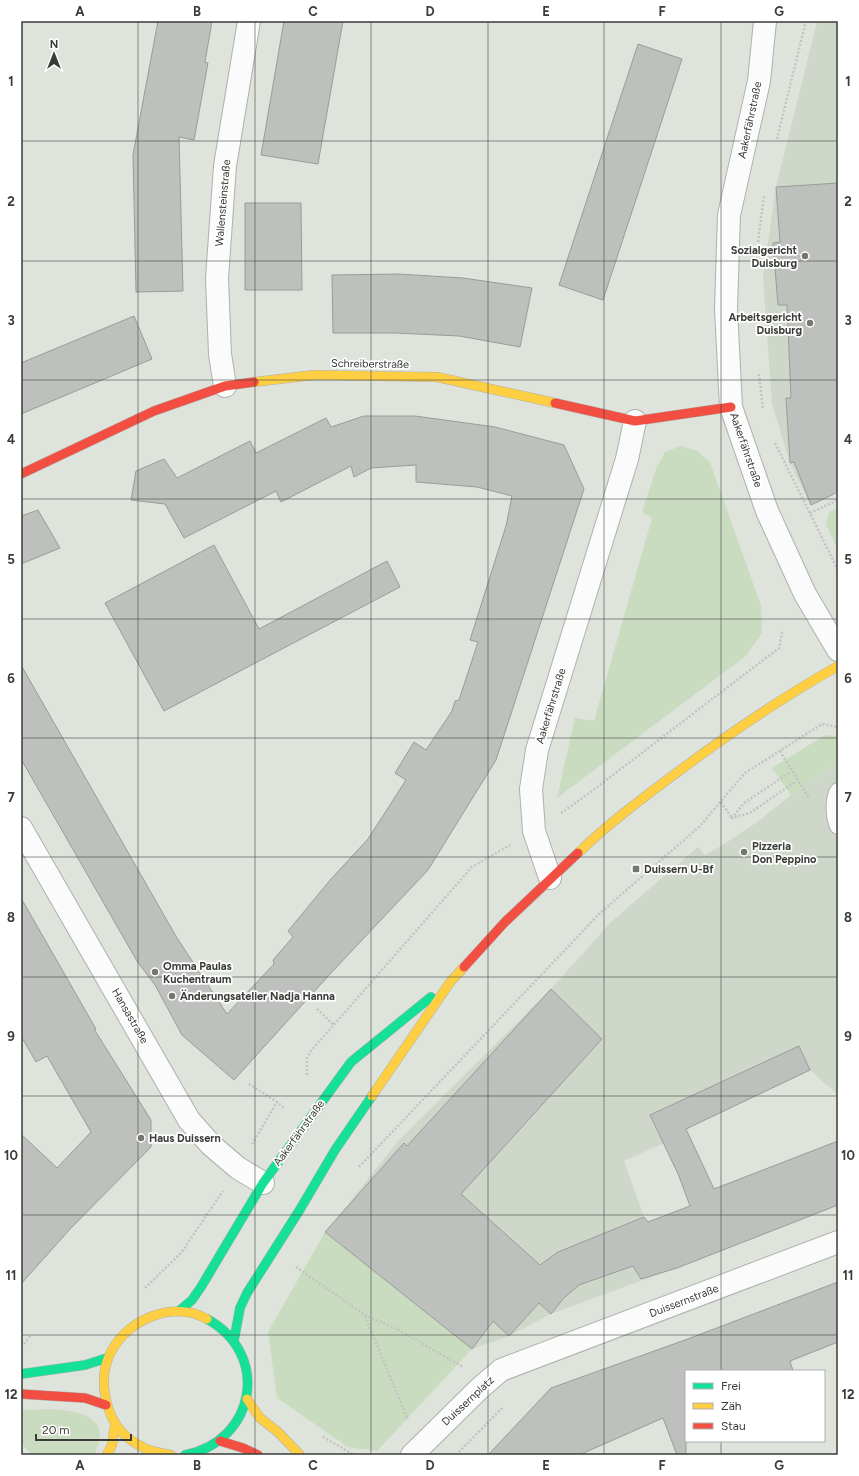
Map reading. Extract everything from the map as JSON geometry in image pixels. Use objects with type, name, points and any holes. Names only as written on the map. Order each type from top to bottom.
[{"type":"main road","name":"Schreiberstraße","points":[[21,474],[154,411],[225,386],[314,375],[437,377],[635,421],[731,407]]},
{"type":"main road","name":"Aakerfährstraße","points":[[234,1340],[240,1308],[247,1293],[335,1150],[451,981],[505,922],[550,878],[596,836],[640,800],[718,742],[801,687],[838,666]]},
{"type":"main road","name":"Aakerfährstraße","points":[[179,1311],[192,1300],[202,1287],[263,1183],[351,1062],[451,981]]},
{"type":"main road","points":[[171,1455],[160,1455],[143,1448],[128,1438],[115,1424],[106,1405],[103,1381],[108,1358],[119,1338],[136,1323],[156,1314],[179,1311],[200,1315],[219,1325],[234,1340],[244,1358],[248,1378],[247,1399],[237,1422],[220,1441],[202,1451],[184,1455]]},
{"type":"main road","points":[[21,1374],[85,1366],[108,1358]]},
{"type":"main road","points":[[21,1394],[85,1398],[106,1405]]},
{"type":"main road","points":[[247,1399],[260,1418],[278,1432],[300,1455]]},
{"type":"main road","points":[[107,1455],[112,1446],[115,1424]]},
{"type":"main road","points":[[220,1441],[243,1448],[258,1455]]},
{"type":"street","name":"Wallensteinstraße","points":[[225,386],[220,354],[217,278],[225,166],[249,21]]},
{"type":"street","name":"Aakerfährstraße","points":[[765,21],[759,81],[729,215],[726,309],[731,407],[767,511],[805,594],[838,650]]},
{"type":"street","name":"Aakerfährstraße","points":[[550,878],[534,832],[531,789],[537,750],[627,459],[635,421]]},
{"type":"street","name":"Hansastraße","points":[[21,828],[189,1120],[211,1145],[238,1168],[263,1183]]},
{"type":"street","name":"Duissernstraße","points":[[530,1359],[838,1242]]},
{"type":"street","name":"Duissernplatz","points":[[416,1452],[480,1388],[502,1370],[530,1359]]},
{"type":"lane","points":[[837,824],[836,795],[838,791]]},
{"type":"path","points":[[776,142],[806,21]]},
{"type":"path","points":[[757,250],[764,195]]},
{"type":"path","points":[[759,367],[763,414]]},
{"type":"path","points":[[775,443],[838,570]]},
{"type":"path","points":[[810,513],[838,500]]},
{"type":"path","points":[[306,1080],[307,1058],[311,1051],[472,868],[534,832],[588,794],[779,648],[782,632]]},
{"type":"path","points":[[358,1168],[599,914],[699,827],[745,773],[822,724],[838,727]]},
{"type":"path","points":[[780,752],[810,800],[837,824]]},
{"type":"path","points":[[732,818],[744,803],[789,773]]},
{"type":"path","points":[[732,818],[750,813],[796,782]]},
{"type":"path","points":[[721,802],[732,818]]},
{"type":"path","points":[[317,1009],[334,1025]]},
{"type":"path","points":[[291,1263],[365,1315],[397,1329],[464,1368],[480,1388]]},
{"type":"path","points":[[365,1315],[416,1452]]},
{"type":"path","points":[[21,1348],[30,1336]]},
{"type":"shaded area","points":[[817,21],[838,21],[838,492],[810,504],[790,463],[772,404],[763,277],[776,187]]},
{"type":"shaded area","points":[[838,763],[838,1095],[810,1070],[799,1046],[651,1115],[664,1143],[624,1161],[644,1217],[648,1222],[667,1271],[551,1314],[509,1336],[472,1349],[325,1233],[399,1140],[551,989],[611,922],[698,847],[705,855],[726,843],[756,823],[791,795]]},
{"type":"green space","points":[[681,446],[697,451],[710,462],[761,606],[762,633],[746,656],[557,798],[575,718],[594,721],[652,518],[642,512],[656,469],[665,452]]},
{"type":"green space","points":[[838,508],[838,550],[826,524],[829,512]]},
{"type":"green space","points":[[825,735],[838,736],[838,763],[791,795],[772,768]]},
{"type":"green space","points":[[325,1232],[472,1349],[377,1451],[348,1447],[277,1398],[268,1332]]},
{"type":"green space","points":[[53,1409],[74,1412],[92,1419],[100,1432],[99,1442],[94,1455],[32,1455],[21,1443],[21,1410]]},
{"type":"building","points":[[158,21],[212,21],[205,62],[208,63],[194,140],[179,137],[183,291],[136,292],[133,155]]},
{"type":"building","points":[[284,21],[343,21],[318,164],[261,155]]},
{"type":"building","points":[[638,44],[682,59],[603,300],[559,285]]},
{"type":"building","points":[[838,183],[838,492],[811,505],[794,462],[790,463],[786,398],[791,398],[787,305],[778,305],[773,243],[780,242],[776,187]]},
{"type":"building","points":[[245,203],[301,203],[302,290],[245,290]]},
{"type":"building","points":[[398,274],[463,278],[532,288],[520,347],[459,336],[395,333],[333,333],[332,275]]},
{"type":"building","points":[[134,316],[152,359],[21,414],[21,363]]},
{"type":"building","points":[[364,416],[415,416],[495,427],[564,445],[584,489],[496,760],[428,870],[331,973],[234,1080],[182,1035],[155,985],[137,961],[21,759],[21,665],[177,938],[227,1014],[274,964],[273,960],[293,937],[288,931],[331,879],[368,839],[406,780],[395,773],[414,742],[426,750],[452,711],[455,701],[459,700],[478,642],[470,640],[506,526],[512,496],[477,487],[416,482],[416,465],[371,468],[354,477],[351,466],[281,502],[276,491],[184,538],[165,504],[131,500],[136,471],[164,459],[177,478],[250,441],[256,453],[326,418],[331,427]]},
{"type":"building","points":[[38,510],[60,548],[21,564],[21,516]]},
{"type":"building","points":[[214,545],[259,629],[387,561],[400,587],[164,711],[105,603]]},
{"type":"building","points":[[21,898],[96,1029],[94,1029],[151,1120],[151,1147],[71,1228],[21,1284],[21,1134],[57,1168],[91,1132],[47,1056],[36,1062],[21,1036]]},
{"type":"building","points":[[551,989],[602,1039],[461,1194],[540,1265],[558,1252],[644,1217],[648,1222],[690,1206],[679,1176],[650,1115],[799,1046],[810,1070],[686,1129],[714,1189],[838,1141],[838,1205],[677,1268],[641,1279],[633,1266],[579,1285],[564,1298],[551,1314],[539,1303],[509,1336],[493,1321],[472,1349],[325,1232],[404,1143],[407,1146]]},
{"type":"building","points":[[838,1282],[838,1342],[790,1361],[793,1370],[685,1370],[686,1455],[677,1455],[663,1418],[579,1455],[488,1455],[551,1388],[685,1340]]},
{"type":"traffic: fast","points":[[179,1311],[192,1300],[201,1287],[263,1183],[351,1062],[431,997]]},
{"type":"traffic: fast","points":[[234,1340],[240,1308],[247,1293],[299,1211],[335,1150],[372,1096]]},
{"type":"traffic: fast","points":[[185,1455],[209,1447],[227,1433],[240,1415],[247,1395],[247,1374],[241,1353],[227,1334],[207,1319]]},
{"type":"traffic: fast","points":[[21,1374],[85,1365],[107,1358]]},
{"type":"traffic: slow","points":[[254,382],[314,375],[437,377],[555,403]]},
{"type":"traffic: slow","points":[[578,853],[627,810],[698,757],[737,729],[838,666]]},
{"type":"traffic: slow","points":[[372,1096],[451,981],[464,967]]},
{"type":"traffic: slow","points":[[171,1455],[144,1448],[119,1429],[113,1419],[106,1397],[104,1374],[107,1362],[111,1352],[128,1330],[153,1316],[166,1312],[180,1312],[194,1314],[207,1319]]},
{"type":"traffic: slow","points":[[247,1399],[260,1418],[278,1432],[300,1455]]},
{"type":"traffic: slow","points":[[107,1455],[112,1445],[115,1424]]},
{"type":"traffic: jam","points":[[21,474],[154,411],[225,386],[254,382]]},
{"type":"traffic: jam","points":[[555,403],[635,421],[731,407]]},
{"type":"traffic: jam","points":[[464,967],[505,922],[578,853]]},
{"type":"traffic: jam","points":[[21,1394],[85,1398],[106,1405]]},
{"type":"traffic: jam","points":[[220,1441],[243,1448],[258,1455]]},
{"type":"place","name":"Sozialgericht Duisburg","points":[[805,256]]},
{"type":"place","name":"Arbeitsgericht Duisburg","points":[[810,323]]},
{"type":"place","name":"Pizzeria Don Peppino","points":[[744,852]]},
{"type":"place","name":"Duissern U-Bf","points":[[636,869]]},
{"type":"place","name":"Omma Paulas Kuchentraum","points":[[155,972]]},
{"type":"place","name":"Änderungsatelier Nadja Hanna","points":[[172,996]]},
{"type":"place","name":"Haus Duissern","points":[[141,1138]]}]
